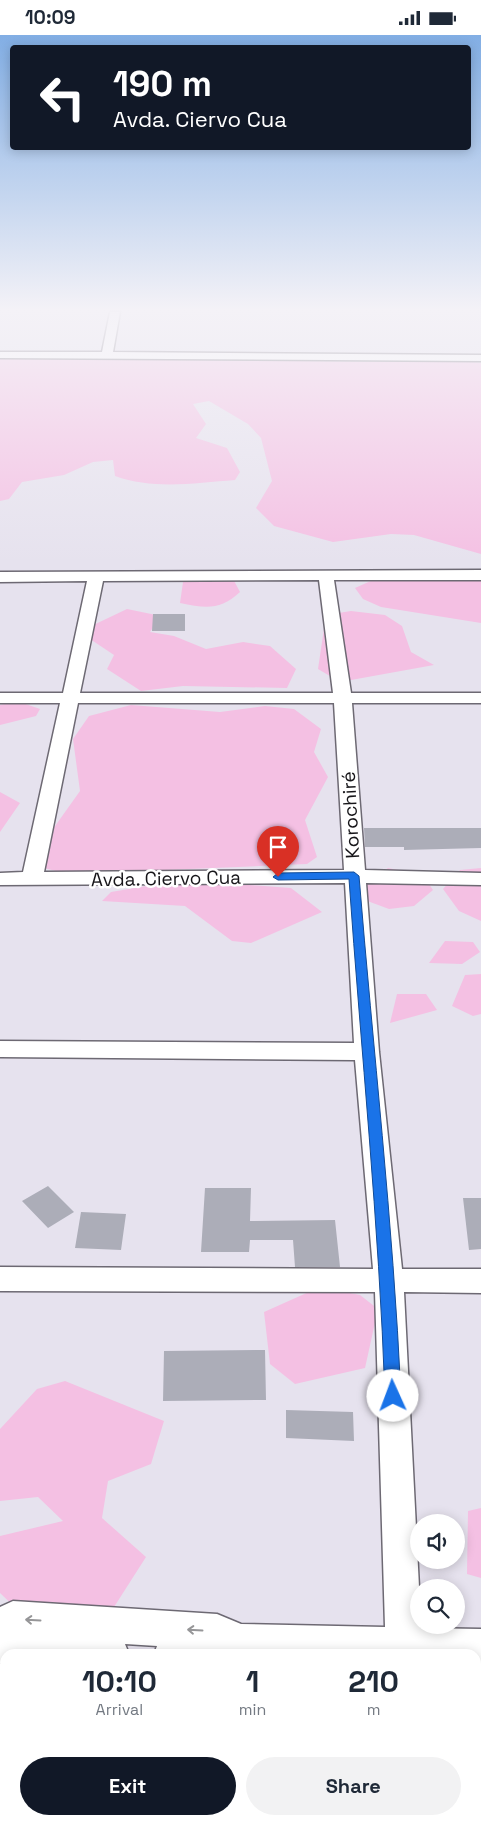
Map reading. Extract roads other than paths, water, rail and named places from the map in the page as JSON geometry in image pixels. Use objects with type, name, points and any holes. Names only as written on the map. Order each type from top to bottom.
[{"type":"street","points":[[0,577],[481,575]]},
{"type":"street","name":"Korochiré","points":[[326,576],[343,698],[367,1052],[388,1280],[404,1649]]},
{"type":"street","points":[[32,879],[96,577]]},
{"type":"street","points":[[0,698],[481,698]]},
{"type":"street","name":"Avda. Ciervo Cua","points":[[0,879],[354,876],[481,879]]},
{"type":"street","points":[[0,1049],[367,1052]]},
{"type":"street","points":[[0,1279],[481,1281]]},
{"type":"street","points":[[0,1626],[13,1619],[217,1631],[241,1643]]},
{"type":"street","points":[[224,1649],[241,1643],[381,1649]]},
{"type":"street","points":[[0,1645],[7,1648],[24,1649]]},
{"type":"street","points":[[430,1649],[481,1647]]}]
